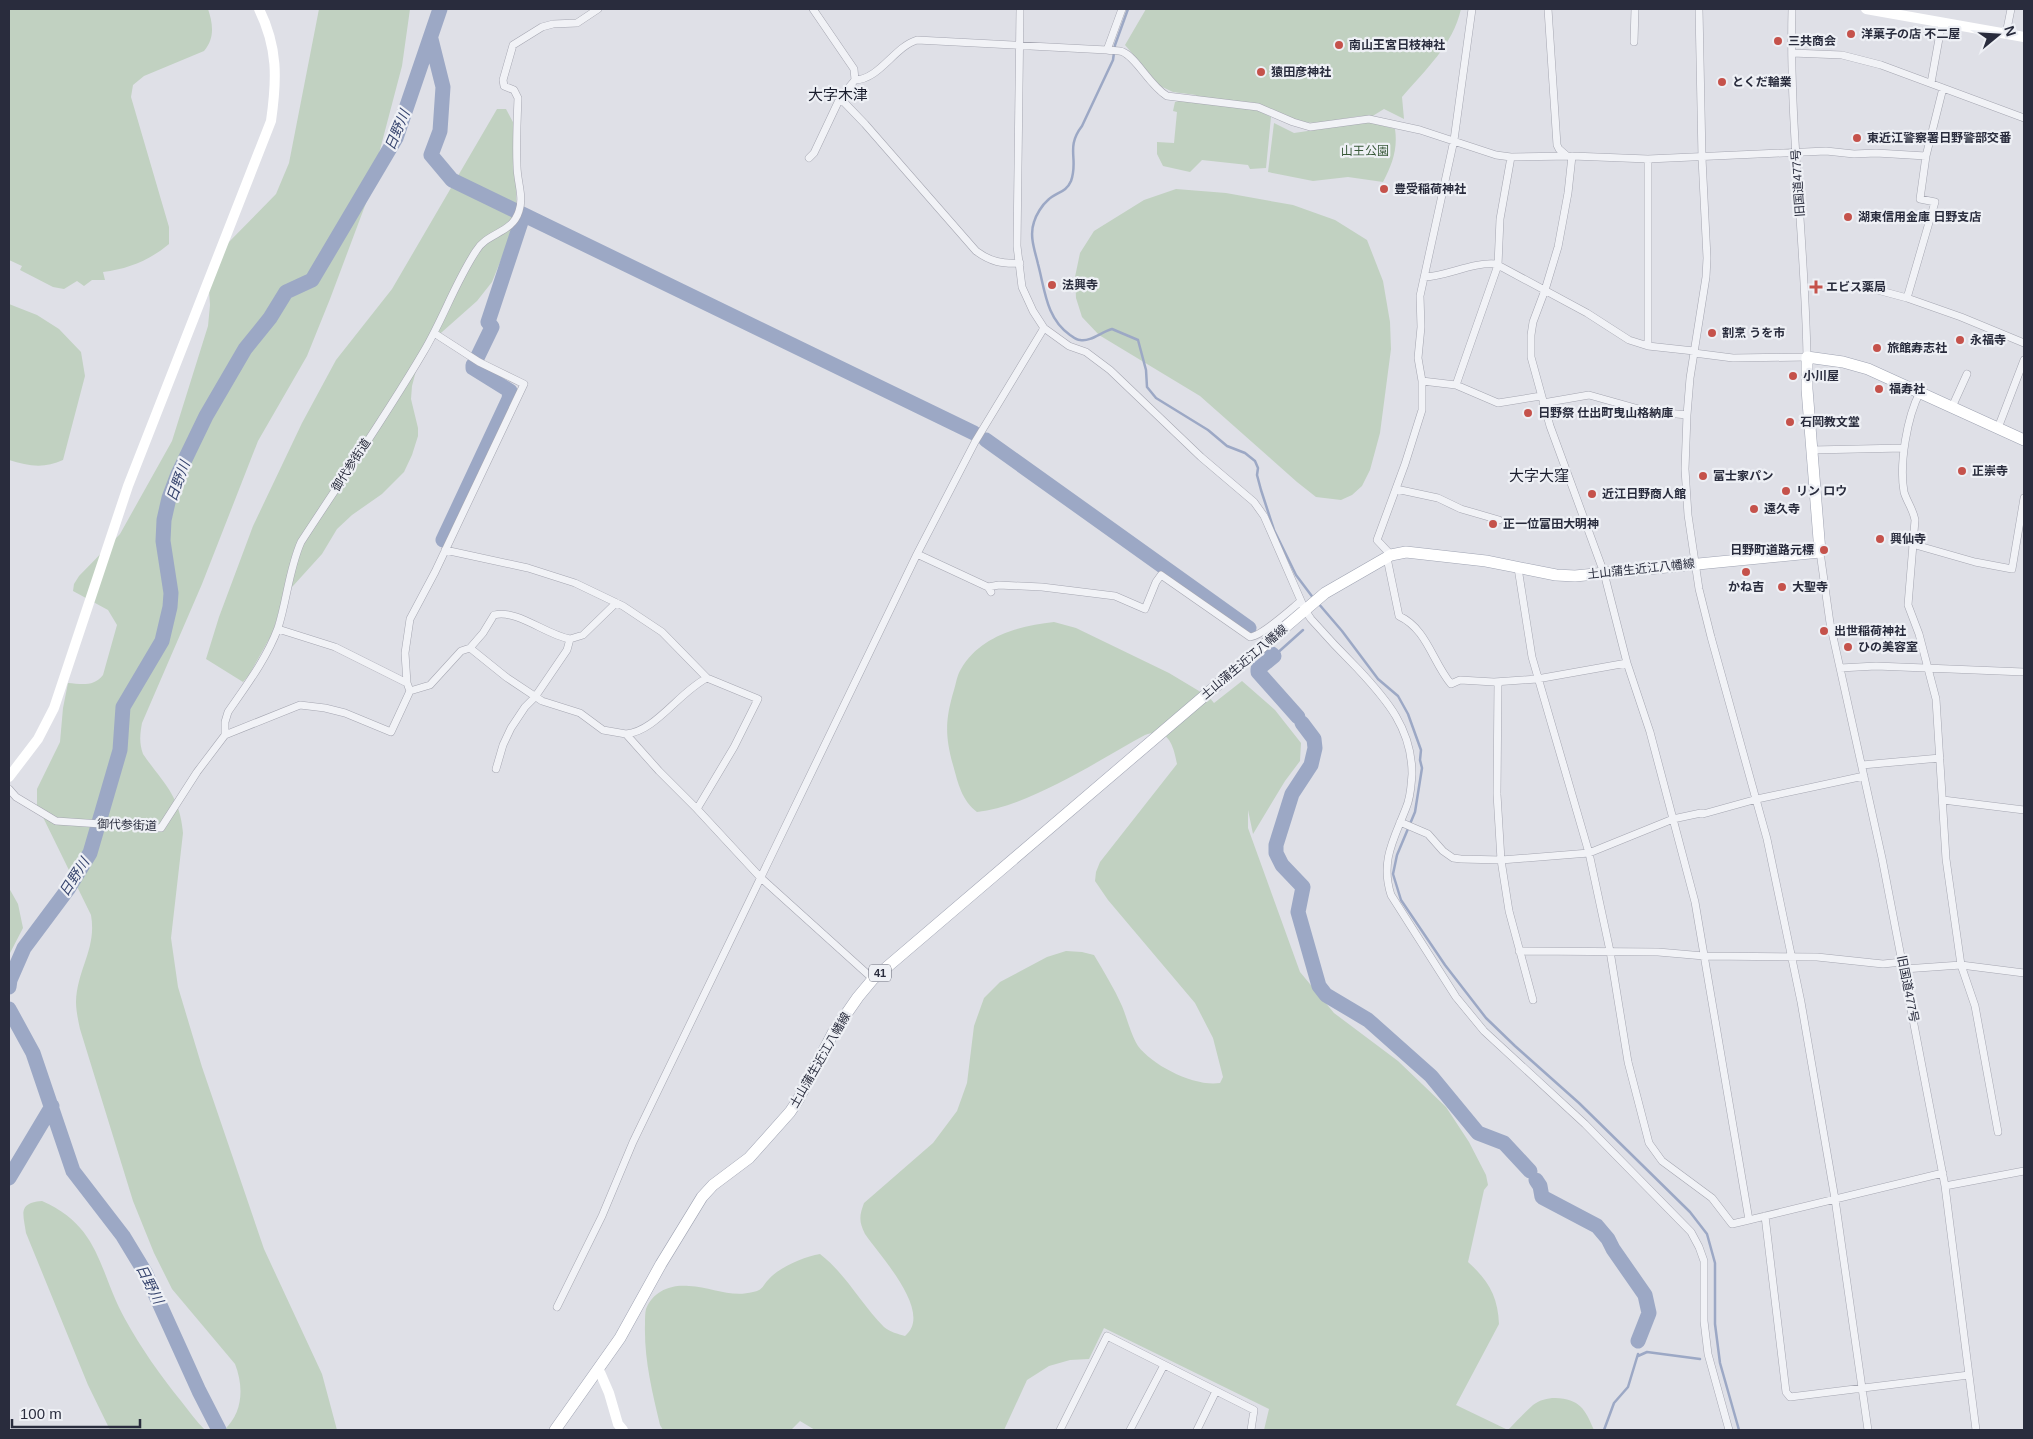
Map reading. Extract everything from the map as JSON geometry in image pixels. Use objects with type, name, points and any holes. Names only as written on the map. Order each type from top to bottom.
[{"type":"main road","points":[[1820,552],[1807,389],[1807,357],[1868,368],[2024,440]]},
{"type":"main road","name":"土山蒲生近江八幡線","points":[[555,1430],[620,1338],[702,1197],[713,1185],[749,1158],[790,1112],[833,1033],[858,996],[873,979],[1305,605],[1389,556],[1406,552],[1420,552],[1486,561],[1565,575],[1604,574],[1694,563],[1820,552]]},
{"type":"street","points":[[9,777],[38,739],[54,708],[128,486],[270,121],[275,92],[275,64],[270,37],[259,9]]},
{"type":"street","name":"御代参街道","points":[[9,789],[16,797],[52,820],[161,828],[196,772],[225,735],[225,722],[228,712],[262,660],[278,628],[301,542],[414,368],[477,248],[510,227],[518,213],[521,202],[516,135],[518,98],[514,90],[504,86],[503,80],[513,45],[542,27],[553,24],[577,23],[598,9]]},
{"type":"street","points":[[814,9],[848,57],[854,69],[855,80]]},
{"type":"street","points":[[1020,9],[1017,246],[1020,275],[1025,295],[1044,328],[1069,346],[1086,352],[1110,370],[1201,457],[1254,502],[1264,516],[1311,619],[1381,694],[1394,711],[1404,730],[1412,760],[1412,784],[1408,805],[1402,823],[1389,848],[1386,866],[1388,887],[1397,907],[1456,997],[1484,1031],[1585,1124],[1691,1232],[1699,1247],[1705,1271],[1704,1321],[1708,1354],[1729,1430]]},
{"type":"street","points":[[1109,51],[1122,9]]},
{"type":"street","points":[[1472,9],[1454,140],[1420,296],[1421,328],[1418,358],[1422,381],[1422,410],[1377,540],[1389,556],[1399,616],[1412,622],[1423,636],[1442,674],[1451,684],[1460,680],[1498,682],[1537,679],[1627,663]]},
{"type":"street","points":[[1548,9],[1557,145],[1559,149],[1570,156]]},
{"type":"street","points":[[1634,42],[1635,9]]},
{"type":"street","points":[[1699,9],[1702,158],[1707,258],[1687,415],[1685,469],[1694,563],[1711,638],[1767,839],[1814,1070],[1835,1198],[1868,1430]]},
{"type":"street","name":"旧国道477号","points":[[1792,9],[1796,153],[1806,290],[1807,357]]},
{"type":"street","points":[[1871,9],[2024,37]]},
{"type":"street","points":[[2006,34],[2010,9]]},
{"type":"street","points":[[1931,83],[1942,22]]},
{"type":"street","points":[[809,158],[814,153],[840,98],[855,80],[862,79],[882,66],[906,44],[917,40],[1120,51],[1131,58],[1158,90],[1167,96],[1258,107],[1310,127],[1369,119],[1420,130],[1496,155],[1511,157],[1702,158],[1826,151],[1854,154],[1876,153],[1926,156]]},
{"type":"street","points":[[1792,53],[1842,56],[1881,65],[2024,118]]},
{"type":"street","points":[[1907,298],[1935,202],[1920,199],[1926,156],[1943,88]]},
{"type":"street","points":[[840,98],[865,124],[976,252],[992,261],[1003,264],[1020,263]]},
{"type":"street","points":[[1570,156],[1562,223],[1545,290],[1533,322],[1531,357],[1560,456],[1586,521],[1604,574],[1627,663],[1650,732],[1695,902],[1749,1220]]},
{"type":"street","points":[[1456,385],[1500,257],[1498,241],[1500,219],[1511,157]]},
{"type":"street","points":[[1648,159],[1648,346]]},
{"type":"street","points":[[1424,277],[1433,277],[1481,264],[1498,265],[1545,290],[1628,340],[1648,346],[1732,358],[1807,357]]},
{"type":"street","points":[[1855,284],[1907,298],[1961,317],[2024,343]]},
{"type":"street","points":[[557,1308],[602,1216],[632,1142],[917,554],[974,442],[1044,328]]},
{"type":"street","points":[[225,735],[300,705],[346,713],[391,732],[410,691],[407,683],[405,645],[410,619],[524,384],[479,362],[434,333]]},
{"type":"street","points":[[1998,428],[2024,360]]},
{"type":"street","points":[[1952,407],[1967,374]]},
{"type":"street","points":[[1422,381],[1456,385],[1498,402],[1589,395],[1646,410],[1687,415]]},
{"type":"street","points":[[1920,392],[1916,399],[1904,448],[1904,491],[1915,520],[1908,605],[1915,622],[1936,699],[1946,859],[1961,965],[1975,1006],[1998,1132]]},
{"type":"street","points":[[1812,450],[1904,448]]},
{"type":"street","points":[[1396,489],[1438,498],[1461,509],[1499,520]]},
{"type":"street","points":[[1912,544],[1975,562],[2012,569],[2024,498]]},
{"type":"street","points":[[445,550],[508,563],[560,577],[616,603],[662,632],[707,678],[758,699],[734,747],[697,809]]},
{"type":"street","name":"旧国道477号","points":[[1820,552],[1830,623],[1862,765],[1943,1173],[1976,1430]]},
{"type":"street","points":[[917,554],[989,589],[999,585],[1042,587],[1115,596],[1145,609],[1156,582],[1161,575],[1250,637],[1253,637],[1305,605]]},
{"type":"street","points":[[1518,568],[1523,609],[1537,679],[1589,853],[1610,951],[1628,1062],[1653,1150],[1670,1168],[1698,1186],[1712,1198],[1732,1224],[1943,1173]]},
{"type":"street","points":[[410,691],[430,685],[461,651],[470,648],[483,633],[494,615],[515,616],[557,637],[570,639],[583,635],[616,603]]},
{"type":"street","points":[[278,628],[335,647],[407,683]]},
{"type":"street","points":[[496,769],[507,736],[566,650],[570,639]]},
{"type":"street","points":[[470,648],[535,697],[580,713],[603,730],[626,734],[634,733],[647,727],[685,692],[707,678]]},
{"type":"street","points":[[1840,668],[1876,666],[2024,672]]},
{"type":"street","points":[[1498,682],[1497,794],[1501,860],[1509,911],[1533,1000]]},
{"type":"street","points":[[626,734],[760,877],[873,979]]},
{"type":"street","points":[[1862,765],[1940,758]]},
{"type":"street","points":[[1402,823],[1428,834],[1443,851],[1453,858],[1501,860],[1589,853],[1673,819],[1864,776]]},
{"type":"street","points":[[1943,800],[2024,810]]},
{"type":"street","points":[[1519,951],[1666,952],[1704,956],[1817,957],[1903,966],[1961,965],[2024,974]]},
{"type":"street","points":[[1945,1186],[2024,1171]]},
{"type":"street","points":[[1765,1216],[1786,1392],[1790,1397],[1969,1375]]},
{"type":"street","points":[[1060,1430],[1107,1336],[1254,1410],[1251,1430]]},
{"type":"street","points":[[1130,1430],[1164,1365]]},
{"type":"street","points":[[599,1370],[610,1393],[618,1424],[622,1430]]},
{"type":"street","points":[[1197,1430],[1216,1391]]},
{"type":"green space","points":[[9,9],[208,9],[212,31],[208,46],[204,51],[144,76],[133,85],[131,97],[169,227],[169,244],[154,255],[138,263],[121,269],[103,272],[105,280],[92,280],[84,286],[77,281],[64,289],[53,287],[20,270],[22,266],[9,260]]},
{"type":"green space","points":[[319,9],[410,9],[402,66],[366,203],[330,299],[307,356],[258,441],[202,584],[142,723],[140,735],[143,754],[174,799],[183,833],[171,938],[178,987],[202,1067],[264,1249],[322,1374],[337,1430],[224,1430],[235,1416],[238,1408],[240,1382],[238,1373],[235,1364],[172,1289],[154,1253],[133,1201],[80,1029],[77,1012],[77,990],[91,938],[91,915],[37,805],[37,789],[60,742],[63,708],[68,683],[91,683],[103,675],[117,625],[108,610],[73,591],[74,584],[79,576],[120,534],[172,441],[208,326],[209,290],[223,248],[276,194],[289,163]]},
{"type":"green space","points":[[1146,9],[1461,9],[1452,34],[1445,46],[1402,97],[1404,119],[1384,109],[1371,117],[1360,116],[1317,123],[1300,122],[1255,103],[1197,97],[1196,95],[1173,92],[1160,86],[1125,45]]},
{"type":"green space","points":[[1175,102],[1257,110],[1271,117],[1266,168],[1250,169],[1248,165],[1202,160],[1190,172],[1163,166],[1157,154],[1157,142],[1174,143],[1177,112],[1173,111]]},
{"type":"green space","points":[[497,109],[506,109],[514,124],[517,220],[492,282],[477,301],[433,340],[418,363],[411,399],[418,436],[404,472],[382,494],[352,515],[337,529],[322,554],[283,597],[273,632],[249,675],[243,682],[206,659],[219,617],[253,526],[302,423],[336,360],[392,289]]},
{"type":"green space","name":"山王公園","points":[[1369,122],[1395,129],[1394,157],[1383,182],[1348,177],[1313,181],[1268,172],[1274,123],[1294,133]]},
{"type":"green space","points":[[1176,189],[1226,193],[1293,205],[1335,220],[1367,240],[1383,281],[1390,322],[1391,349],[1380,433],[1370,470],[1362,486],[1352,495],[1341,500],[1316,497],[1200,396],[1099,335],[1082,317],[1076,298],[1075,277],[1080,253],[1094,231],[1144,200]]},
{"type":"green space","points":[[9,304],[37,315],[59,329],[81,352],[85,376],[63,460],[49,465],[36,466],[9,460]]},
{"type":"green space","points":[[1054,622],[1076,628],[1169,673],[1209,697],[1214,703],[1242,681],[1275,710],[1301,743],[1300,761],[1285,781],[1253,834],[1248,810],[1248,828],[1300,972],[1334,1013],[1398,1061],[1446,1107],[1469,1142],[1486,1175],[1488,1185],[1484,1190],[1468,1262],[1491,1289],[1497,1305],[1499,1324],[1456,1405],[1508,1430],[1264,1430],[1269,1409],[1104,1328],[1089,1359],[1070,1360],[1049,1366],[1027,1380],[1004,1430],[815,1430],[800,1421],[791,1430],[663,1430],[660,1425],[647,1362],[645,1314],[649,1303],[663,1290],[676,1286],[689,1286],[745,1294],[761,1289],[774,1274],[786,1266],[820,1254],[846,1280],[884,1327],[891,1332],[905,1336],[912,1326],[913,1313],[909,1299],[892,1270],[865,1234],[860,1219],[861,1212],[864,1203],[933,1143],[957,1111],[967,1083],[974,1026],[984,998],[1000,982],[1047,957],[1066,951],[1094,955],[1119,999],[1138,1046],[1145,1053],[1175,1074],[1199,1082],[1220,1083],[1223,1077],[1213,1038],[1195,1003],[1108,900],[1095,881],[1100,862],[1177,764],[1169,740],[1162,734],[1151,733],[1145,735],[1041,792],[997,808],[977,812],[964,797],[959,785],[950,755],[947,728],[951,701],[961,669],[979,648],[990,641],[1027,626]]},
{"type":"green space","points":[[9,888],[18,904],[23,928],[9,955]]},
{"type":"green space","points":[[42,1201],[61,1212],[76,1224],[87,1237],[96,1251],[125,1319],[151,1361],[192,1416],[205,1430],[110,1430],[88,1385],[26,1233],[24,1210],[29,1204]]},
{"type":"green space","points":[[1549,1398],[1555,1398],[1570,1400],[1580,1406],[1588,1416],[1594,1430],[1508,1430],[1533,1405]]},
{"type":"waterway","name":"日野川","points":[[9,987],[10,980],[24,948],[68,889],[90,853],[120,750],[123,707],[162,641],[170,607],[171,593],[163,541],[164,520],[169,498],[178,474],[206,416],[245,349],[270,318],[286,292],[312,280],[396,138],[440,9]]},
{"type":"waterway","points":[[1128,9],[1115,45],[1113,60],[1074,141],[1074,166],[1071,181],[1064,190],[1046,202],[1034,222],[1033,243],[1048,303],[1051,312],[1062,328],[1077,340],[1088,340],[1112,329],[1138,340],[1146,370],[1147,387],[1156,398],[1208,430],[1227,446],[1245,453],[1255,461],[1258,468],[1257,475],[1261,490],[1274,530],[1296,575],[1314,599]]},
{"type":"waterway","points":[[431,39],[443,87],[440,131],[431,155],[452,180],[974,433]]},
{"type":"waterway","points":[[477,358],[492,327],[488,322],[523,216]]},
{"type":"waterway","points":[[443,540],[509,399],[510,391],[473,368],[473,365]]},
{"type":"waterway","points":[[986,440],[1249,628]]},
{"type":"waterway","points":[[1318,603],[1378,679],[1398,696],[1408,714],[1421,750],[1420,760],[1422,768],[1415,812],[1397,855],[1393,874],[1401,900],[1445,965],[1486,1018],[1579,1103],[1690,1212],[1707,1234],[1715,1263],[1715,1324],[1720,1363],[1739,1430]]},
{"type":"waterway","points":[[1274,656],[1303,630]]},
{"type":"waterway","points":[[1272,654],[1274,656],[1258,669],[1258,672],[1298,717]]},
{"type":"waterway","points":[[1302,723],[1314,739],[1315,748],[1311,765],[1292,794],[1276,845],[1276,853],[1282,865],[1303,887],[1298,912],[1319,986],[1326,995],[1368,1020],[1431,1076],[1478,1133],[1504,1143],[1530,1171]]},
{"type":"waterway","name":"日野川","points":[[9,1009],[33,1053],[73,1171],[123,1236],[146,1274],[199,1391],[219,1430]]},
{"type":"waterway","points":[[9,1178],[52,1106]]},
{"type":"waterway","points":[[1536,1180],[1540,1186],[1542,1197],[1597,1226],[1608,1239],[1645,1295],[1649,1313],[1638,1341]]},
{"type":"waterway","points":[[1638,1356],[1647,1352],[1700,1359]]},
{"type":"waterway","points":[[1604,1430],[1614,1403],[1628,1387],[1638,1354]]},
{"type":"place","name":"洋菓子の店 不二屋","points":[[1851,34]]},
{"type":"place","name":"三共商会","points":[[1778,41]]},
{"type":"place","name":"南山王宮日枝神社","points":[[1339,45]]},
{"type":"place","name":"猿田彦神社","points":[[1261,72]]},
{"type":"place","name":"とくだ輪業","points":[[1722,82]]},
{"type":"place","name":"東近江警察署日野警部交番","points":[[1857,138]]},
{"type":"place","name":"豊受稲荷神社","points":[[1384,189]]},
{"type":"place","name":"湖東信用金庫 日野支店","points":[[1848,217]]},
{"type":"place","name":"法興寺","points":[[1052,285]]},
{"type":"place","name":"エビス薬局","points":[[1816,287]]},
{"type":"place","name":"割烹 うを市","points":[[1712,333]]},
{"type":"place","name":"永福寺","points":[[1960,340]]},
{"type":"place","name":"旅館寿志社","points":[[1877,348]]},
{"type":"place","name":"小川屋","points":[[1793,376]]},
{"type":"place","name":"福寿社","points":[[1879,389]]},
{"type":"place","name":"日野祭 仕出町曳山格納庫","points":[[1528,413]]},
{"type":"place","name":"石岡教文堂","points":[[1790,422]]},
{"type":"place","name":"正崇寺","points":[[1962,471]]},
{"type":"place","name":"富士家パン","points":[[1703,476]]},
{"type":"place","name":"リン ロウ","points":[[1786,491]]},
{"type":"place","name":"近江日野商人館","points":[[1592,494]]},
{"type":"place","name":"遠久寺","points":[[1754,509]]},
{"type":"place","name":"正一位富田大明神","points":[[1493,524]]},
{"type":"place","name":"興仙寺","points":[[1880,539]]},
{"type":"place","name":"日野町道路元標","points":[[1824,550]]},
{"type":"place","name":"かね吉","points":[[1746,572]]},
{"type":"place","name":"大聖寺","points":[[1782,587]]},
{"type":"place","name":"出世稲荷神社","points":[[1824,631]]},
{"type":"place","name":"ひの美容室","points":[[1848,647]]},
{"type":"district","name":"大字木津","points":[[838,94]]},
{"type":"district","name":"大字大窪","points":[[1539,475]]}]
